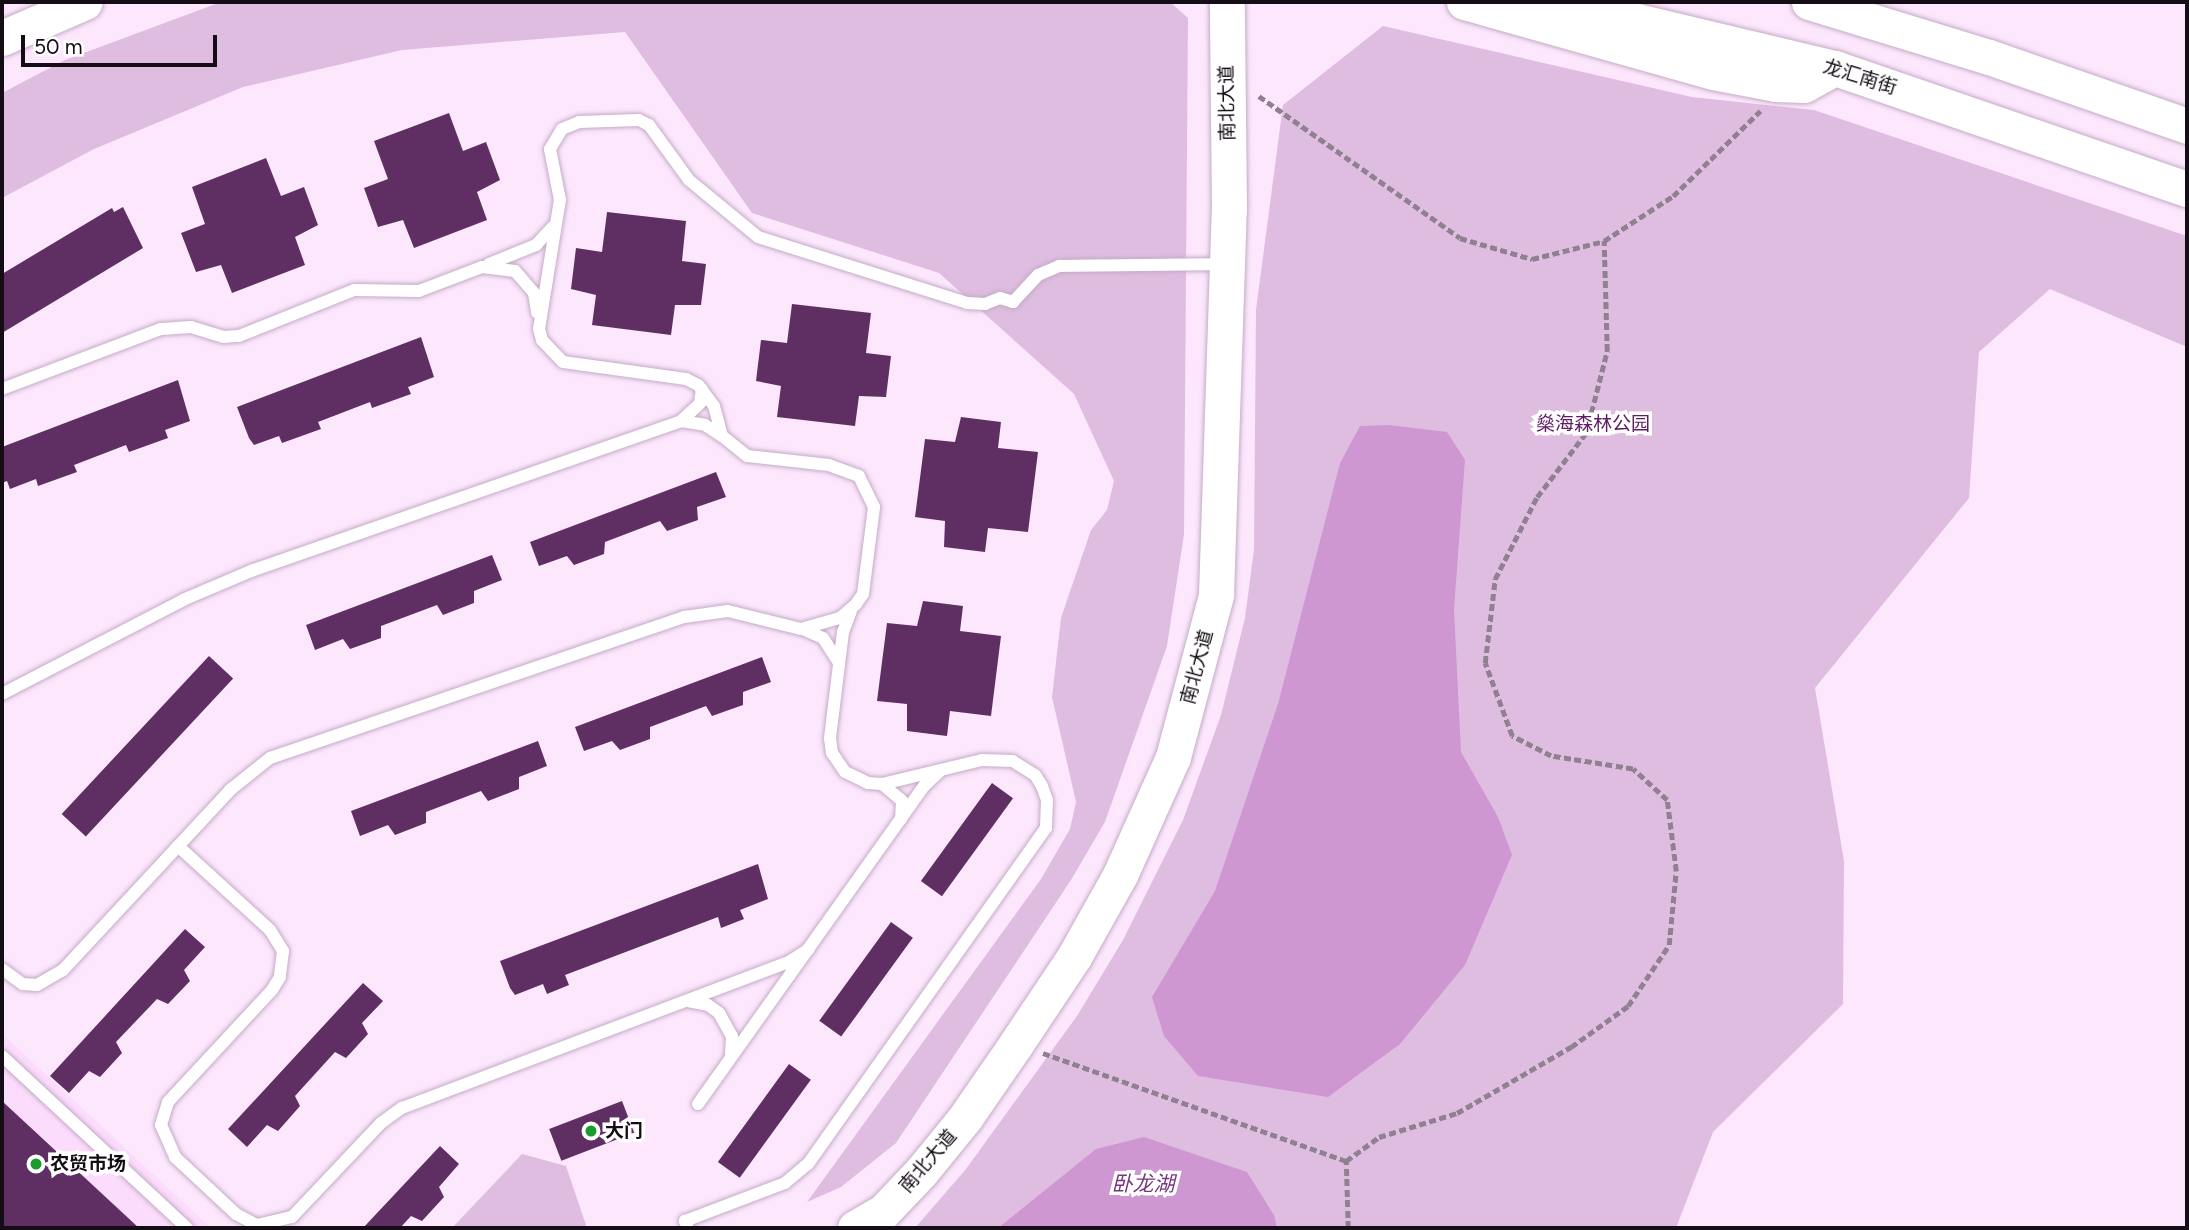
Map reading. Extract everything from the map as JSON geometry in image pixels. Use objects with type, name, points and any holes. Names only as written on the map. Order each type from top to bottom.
[{"type":"main road","points":[[2,38],[85,2]]},
{"type":"main road","name":"南北大道","points":[[855,1228],[883,1212],[921,1171],[965,1118],[1016,1044],[1074,957],[1120,875],[1173,757],[1216,595],[1222,508],[1227,2]]},
{"type":"main road","points":[[1464,2],[1713,72],[1776,84],[1804,85],[1835,68]]},
{"type":"main road","name":"龙汇南街","points":[[1522,2],[1637,20],[1835,68],[2187,189]]},
{"type":"main road","points":[[1809,2],[1989,57],[2187,126]]},
{"type":"lane","points":[[539,329],[560,200],[550,149],[554,138],[572,124],[628,118],[649,125],[688,180],[758,237],[967,303],[985,304],[1000,298],[1013,302],[1038,275],[1059,266],[1226,264]]},
{"type":"lane","points":[[2,389],[161,329],[191,327],[223,337],[239,336],[354,290],[419,291],[536,245],[556,220]]},
{"type":"lane","points":[[482,267],[506,267],[526,281],[534,293],[539,329],[549,350],[563,362],[686,379],[702,389],[714,406],[722,436]]},
{"type":"lane","points":[[2,694],[183,600],[251,571],[681,421],[700,403],[702,389]]},
{"type":"lane","points":[[681,421],[705,425],[747,456],[829,465],[859,476],[874,508],[863,594],[851,611],[839,665],[832,752],[845,772],[868,783],[882,784],[945,768],[997,759],[1013,761],[1035,775],[1047,800],[1048,815],[1038,843],[803,1170],[785,1183],[685,1221],[688,1228]]},
{"type":"lane","points":[[801,629],[819,626],[851,611]]},
{"type":"lane","points":[[2,969],[23,984],[48,981],[243,777],[287,752],[699,613],[747,613],[801,629],[823,638],[839,665]]},
{"type":"lane","points":[[698,1104],[901,819],[932,777],[945,768]]},
{"type":"lane","points":[[882,784],[902,800],[901,819]]},
{"type":"lane","points":[[178,846],[270,930],[283,951],[280,977],[272,990],[168,1102],[161,1125],[175,1157],[236,1214],[257,1226],[292,1217],[381,1123],[402,1108],[790,961],[809,948]]},
{"type":"lane","points":[[684,1001],[708,1005],[719,1013],[732,1036],[730,1058]]},
{"type":"lane","points":[[2,1056],[187,1228]]},
{"type":"path","points":[[1227,72],[1460,238],[1532,259],[1604,241],[1673,196],[1755,121],[1776,84]]},
{"type":"path","points":[[1346,1161],[1379,1137],[1457,1113],[1572,1047],[1628,1006],[1669,945],[1676,871],[1667,800],[1633,769],[1551,755],[1511,736],[1485,663],[1495,579],[1537,498],[1586,433],[1607,351],[1604,241]]},
{"type":"path","points":[[1016,1044],[1346,1161]]},
{"type":"path","points":[[1346,1161],[1348,1228]]},
{"type":"shaded area","points":[[2,1033],[11,1042],[211,1228],[2,1228]]},
{"type":"green space","points":[[221,2],[1170,2],[1188,18],[1184,534],[1167,646],[1105,822],[1071,880],[896,1143],[841,1187],[807,1202],[1041,879],[1070,829],[1076,802],[1052,697],[1061,618],[1091,530],[1107,510],[1114,481],[1074,394],[939,273],[752,213],[625,32],[402,50],[243,87],[94,149],[2,198],[2,93],[65,60]]},
{"type":"green space","name":"燊海森林公园","points":[[1383,26],[1692,97],[1814,110],[2187,236],[2187,347],[2050,289],[1979,352],[1969,498],[1815,688],[1844,861],[1843,1004],[1713,1132],[1676,1228],[915,1228],[966,1169],[1077,1016],[1123,940],[1183,820],[1221,715],[1245,618],[1254,549],[1256,310],[1283,105]]},
{"type":"green space","points":[[522,1154],[566,1166],[587,1228],[452,1228]]},
{"type":"water","points":[[1389,425],[1447,432],[1465,460],[1454,609],[1461,752],[1498,817],[1512,855],[1465,965],[1400,1044],[1328,1097],[1198,1076],[1164,1036],[1152,997],[1215,891],[1278,704],[1340,463],[1360,426]]},
{"type":"water","name":"卧龙湖","points":[[1144,1137],[1247,1172],[1274,1215],[1277,1228],[998,1228],[1096,1149]]},
{"type":"building","points":[[449,113],[463,151],[486,142],[500,180],[477,192],[487,220],[414,248],[403,220],[378,227],[364,188],[388,179],[374,141]]},
{"type":"building","points":[[266,158],[281,196],[304,187],[318,225],[295,237],[305,265],[232,293],[221,265],[196,272],[181,233],[205,224],[192,187]]},
{"type":"building","points":[[123,207],[143,248],[2,333],[2,274],[112,208],[114,212]]},
{"type":"building","points":[[607,212],[686,221],[682,261],[706,264],[701,305],[675,305],[671,335],[592,325],[596,295],[571,289],[576,248],[602,252]]},
{"type":"building","points":[[792,304],[871,313],[866,353],[891,356],[886,397],[859,396],[855,426],[777,417],[781,386],[756,381],[761,340],[787,343]]},
{"type":"building","points":[[421,337],[434,377],[408,387],[411,394],[372,408],[370,402],[318,422],[321,429],[282,443],[279,436],[254,445],[249,438],[237,407]]},
{"type":"building","points":[[178,380],[190,421],[165,430],[168,438],[129,452],[126,445],[74,465],[77,472],[38,486],[36,479],[10,489],[7,481],[2,483],[2,447]]},
{"type":"building","points":[[961,417],[1001,422],[998,448],[1038,452],[1028,532],[988,528],[985,552],[944,547],[945,521],[915,517],[925,439],[955,442]]},
{"type":"building","points":[[716,472],[726,497],[697,507],[698,520],[667,531],[660,521],[605,542],[604,554],[574,565],[567,556],[539,566],[530,542]]},
{"type":"building","points":[[492,555],[502,580],[474,591],[474,603],[443,615],[437,605],[381,626],[381,638],[350,649],[343,639],[315,650],[306,625]]},
{"type":"building","points":[[923,601],[963,606],[960,631],[1001,636],[991,716],[950,711],[947,736],[907,731],[907,704],[877,701],[887,623],[917,626]]},
{"type":"building","points":[[209,656],[233,679],[86,836],[62,814]]},
{"type":"building","points":[[762,657],[771,682],[743,692],[743,705],[712,716],[706,706],[650,727],[650,739],[620,750],[612,741],[584,751],[575,727]]},
{"type":"building","points":[[538,741],[547,766],[519,777],[519,789],[488,801],[481,791],[426,812],[426,823],[395,835],[388,825],[360,836],[351,811]]},
{"type":"building","points":[[992,783],[1013,798],[942,896],[921,881]]},
{"type":"building","points":[[758,864],[768,899],[740,910],[744,919],[721,928],[718,917],[565,975],[569,985],[547,994],[543,984],[515,995],[510,988],[500,961]]},
{"type":"building","points":[[891,922],[913,938],[841,1037],[819,1021]]},
{"type":"building","points":[[185,929],[205,947],[184,970],[190,981],[168,1004],[157,999],[116,1042],[122,1053],[100,1077],[89,1071],[69,1093],[50,1076]]},
{"type":"building","points":[[363,983],[383,1001],[362,1023],[368,1034],[346,1058],[335,1052],[295,1096],[300,1106],[278,1131],[267,1125],[247,1147],[228,1129]]},
{"type":"building","points":[[789,1064],[811,1080],[740,1178],[718,1162]]},
{"type":"building","name":"农贸市场","points":[[2,1101],[139,1228],[2,1228]]},
{"type":"building","name":"大门","points":[[622,1101],[634,1133],[561,1161],[549,1129]]},
{"type":"building","points":[[440,1146],[459,1164],[439,1187],[444,1197],[422,1221],[411,1216],[400,1228],[363,1228]]},
{"type":"place","name":"大门","points":[[591,1131]]},
{"type":"place","name":"农贸市场","points":[[36,1164]]}]
